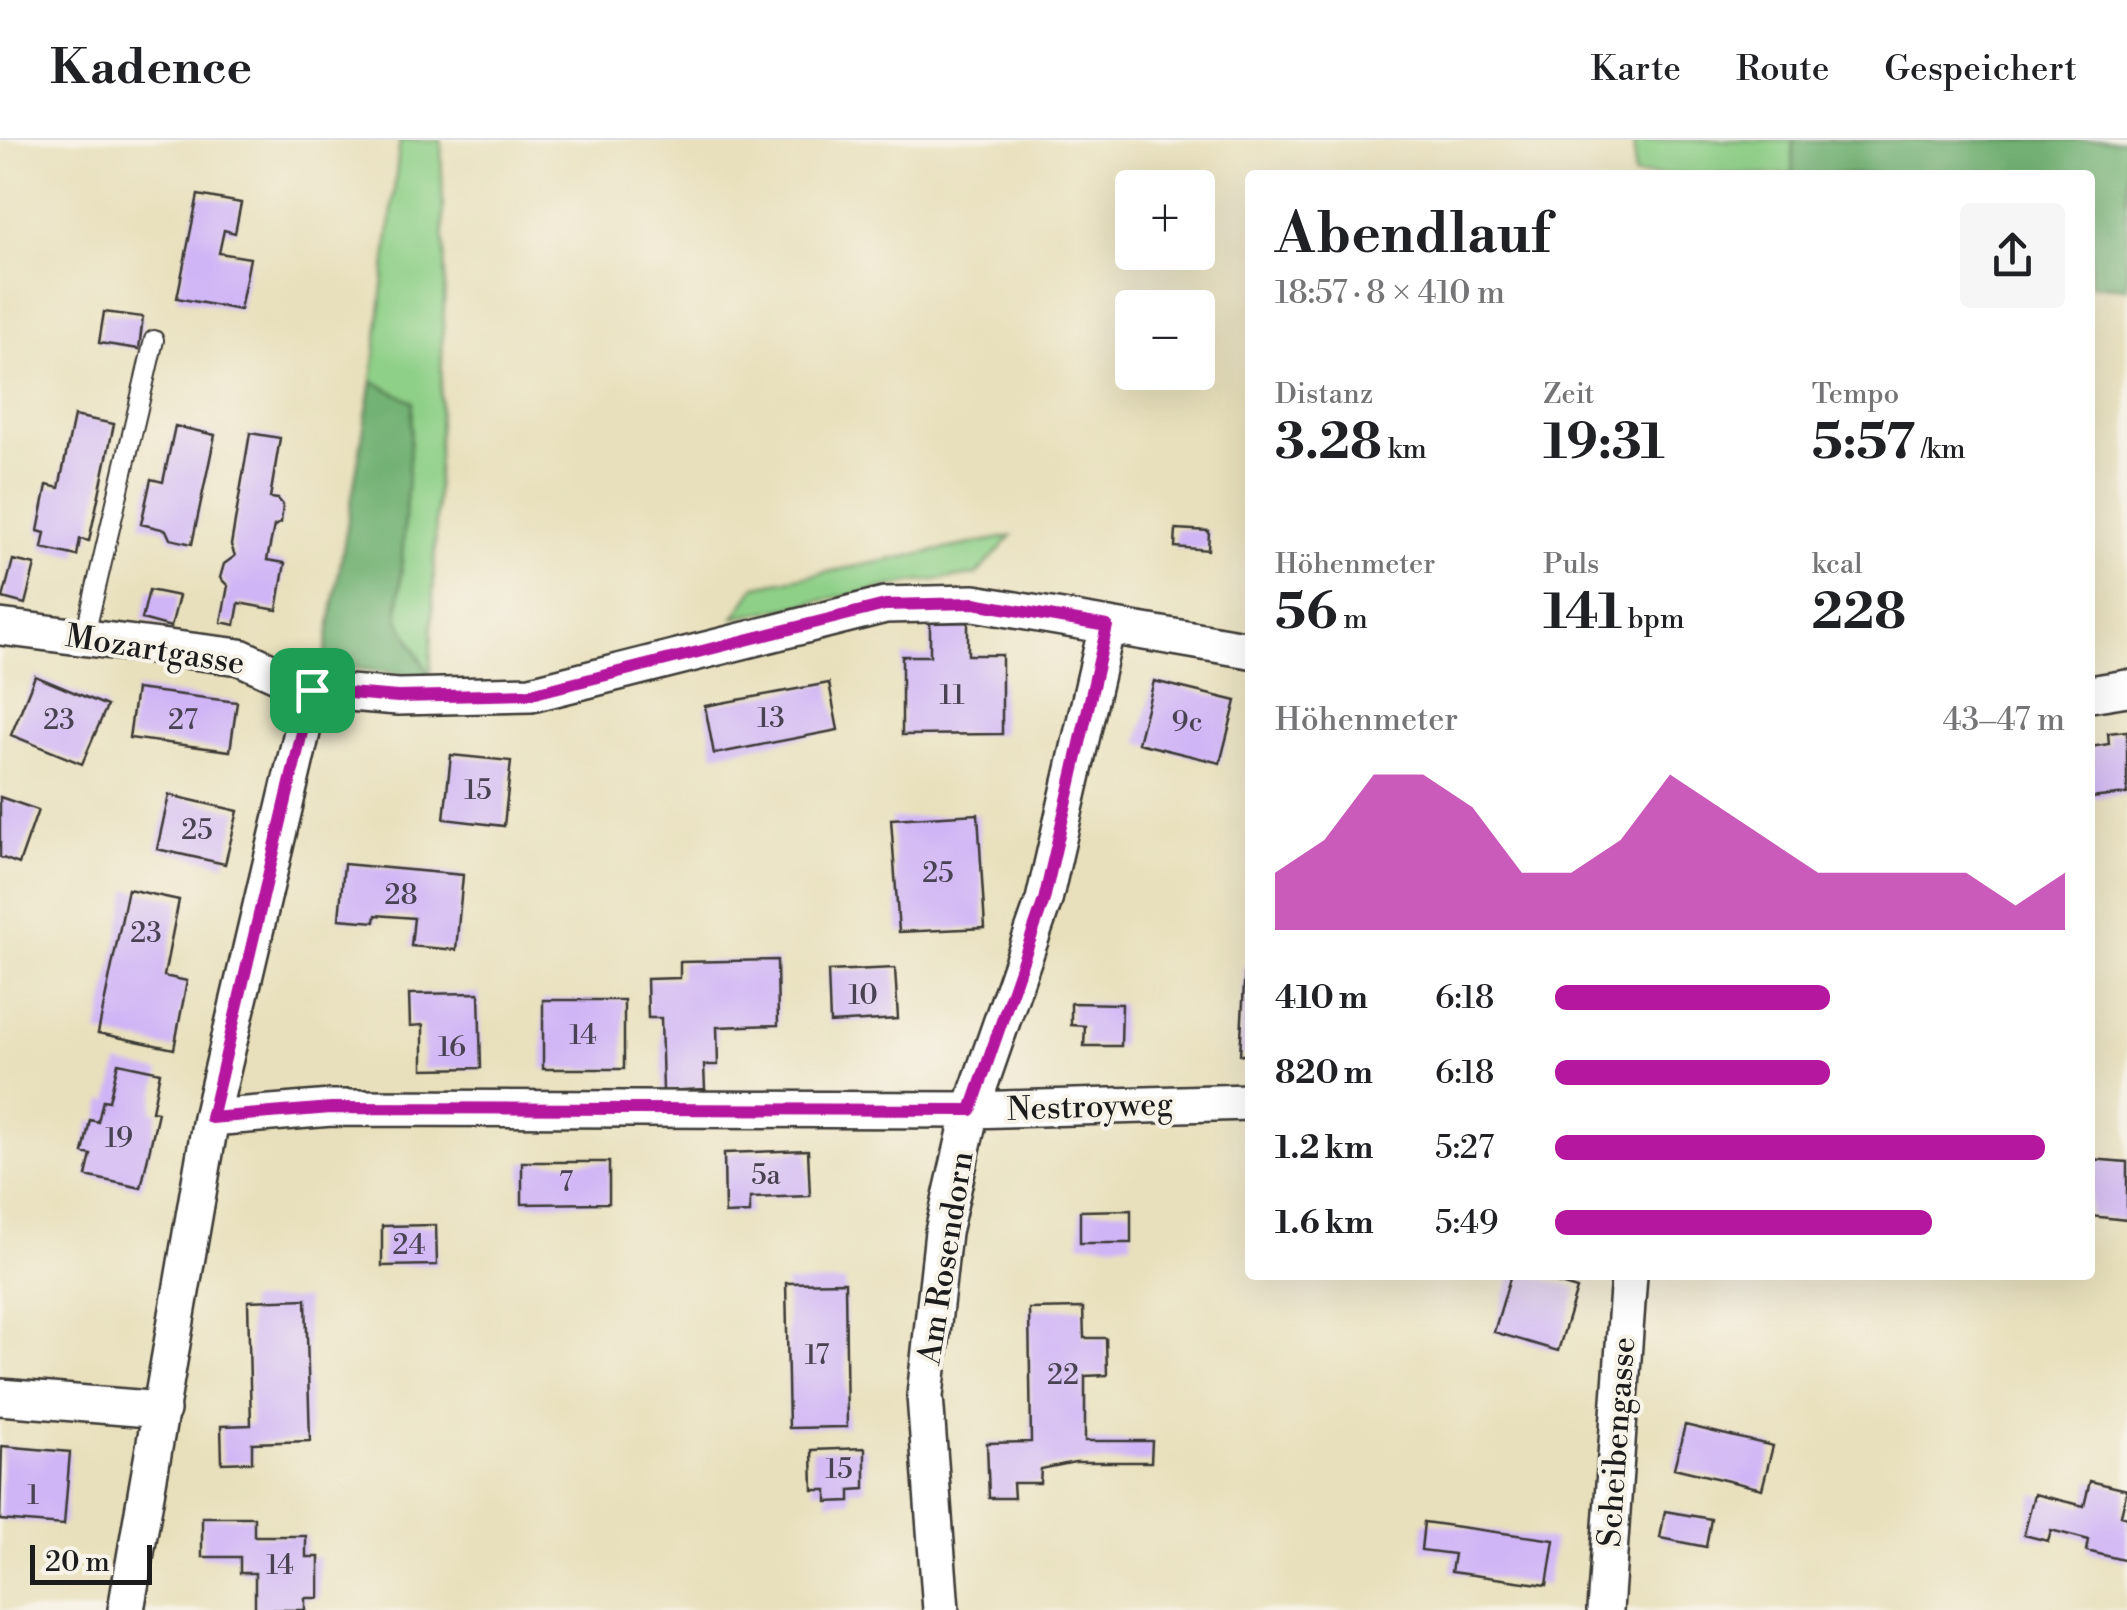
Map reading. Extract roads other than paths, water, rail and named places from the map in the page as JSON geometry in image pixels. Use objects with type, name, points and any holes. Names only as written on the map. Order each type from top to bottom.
[{"type":"street","name":"Mozartgasse","points":[[0,628],[240,657],[312,690],[398,697],[531,694],[885,605],[974,603],[1245,649]]},
{"type":"street","name":"Am Rosendorn","points":[[941,1610],[925,1396],[943,1232],[971,1110],[1044,900],[1107,626]]},
{"type":"street","points":[[2095,693],[2127,688]]},
{"type":"street","points":[[126,1610],[211,1118],[312,690]]},
{"type":"street","name":"Nestroyweg","points":[[211,1118],[331,1108],[971,1110],[1245,1102]]},
{"type":"street","name":"Scheibengasse","points":[[1605,1610],[1629,1280]]},
{"type":"street","points":[[0,1397],[162,1410]]},
{"type":"lane","points":[[84,639],[154,340]]}]
